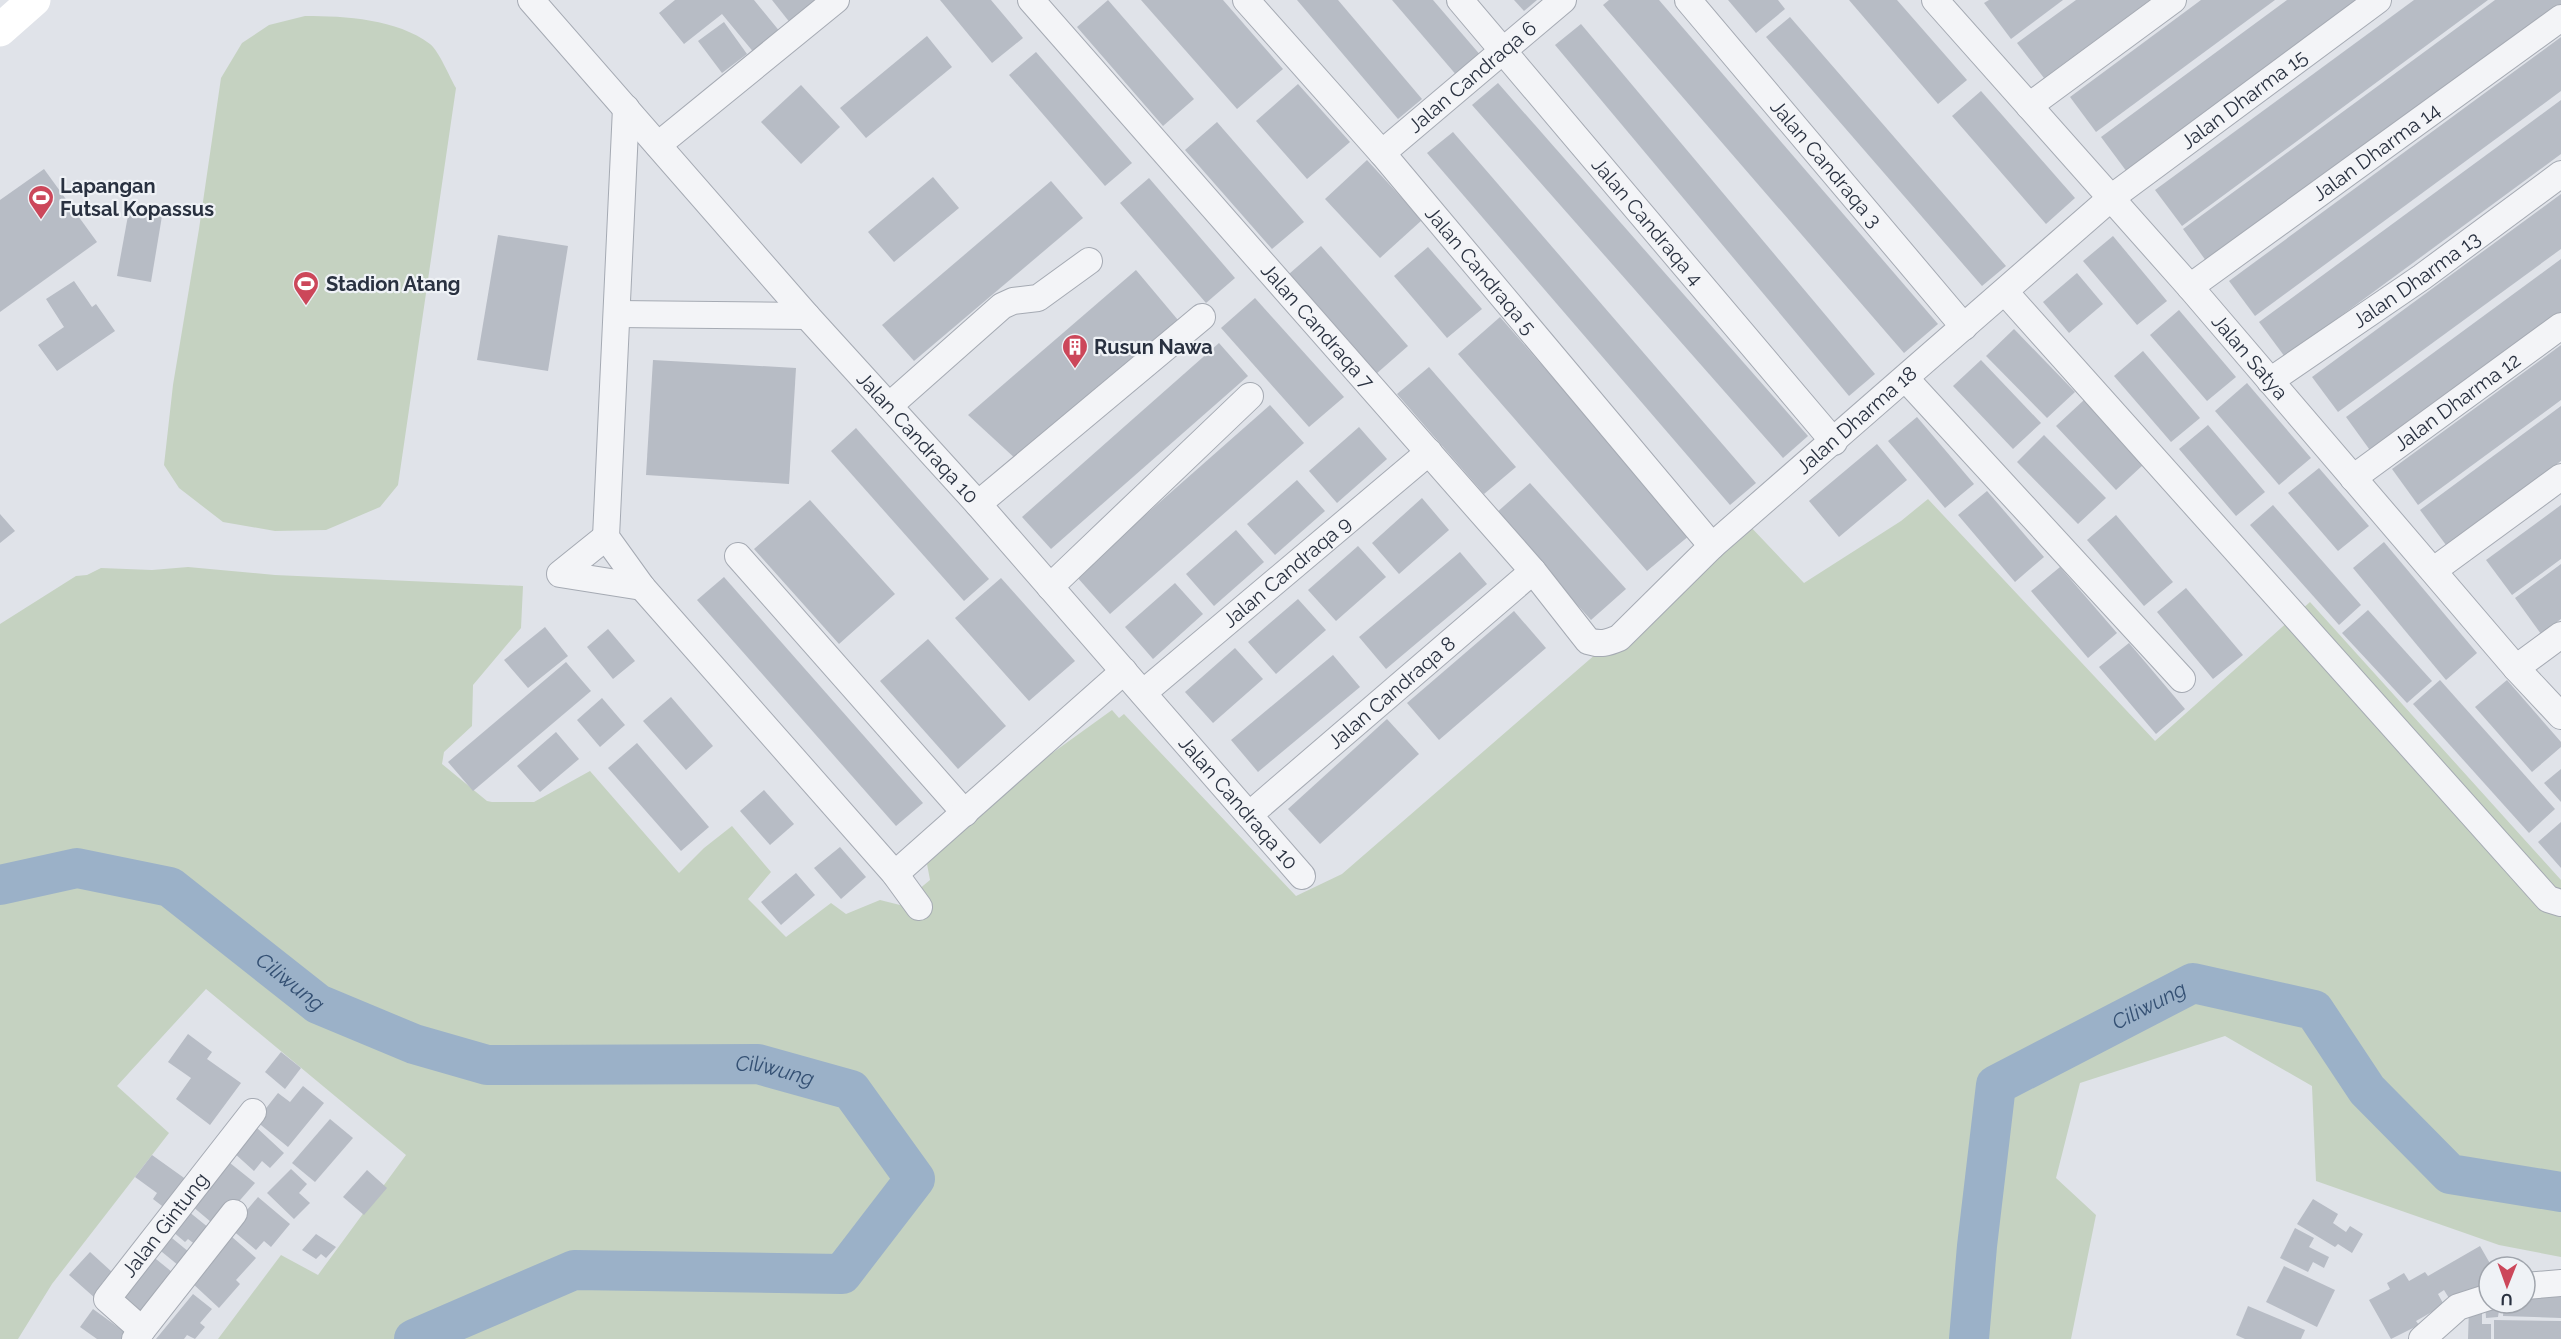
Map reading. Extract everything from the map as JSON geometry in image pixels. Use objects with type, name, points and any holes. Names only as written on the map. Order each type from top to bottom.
[{"type":"main road","points":[[0,30],[33,0]]},
{"type":"street","name":"Jalan Candraqa 10","points":[[531,0],[807,316],[978,504],[1302,876]]},
{"type":"street","points":[[658,145],[836,0]]},
{"type":"street","name":"Jalan Candraqa 7","points":[[1031,0],[1533,571],[1588,641],[1605,644]]},
{"type":"street","name":"Jalan Candraqa 5","points":[[1246,0],[1382,153],[1712,546]]},
{"type":"street","name":"Jalan Candraqa 4","points":[[1460,0],[1834,442]]},
{"type":"street","name":"Jalan Candraqa 6","points":[[1382,153],[1563,0]]},
{"type":"street","name":"Jalan Candraqa 3","points":[[1688,0],[1964,327]]},
{"type":"street","points":[[2029,106],[2173,0]]},
{"type":"street","name":"Jalan Dharma 15","points":[[2111,198],[2378,0]]},
{"type":"street","name":"Jalan Satya","points":[[1944,3],[2029,106],[2190,287],[2516,668],[2561,716]]},
{"type":"street","name":"Jalan Dharma 14","points":[[2190,287],[2561,18]]},
{"type":"street","points":[[626,108],[606,537],[642,587],[895,874],[919,907]]},
{"type":"street","name":"Jalan Dharma 13","points":[[2270,381],[2422,277],[2561,174]]},
{"type":"street","name":"Jalan Dharma 18","points":[[1605,644],[1619,638],[1712,546],[1834,442],[2111,198]]},
{"type":"street","points":[[889,406],[1002,306],[1013,301],[1038,298],[1089,261]]},
{"type":"street","points":[[2005,292],[2548,899],[2561,903]]},
{"type":"street","points":[[617,314],[807,316]]},
{"type":"street","points":[[978,504],[1202,317]]},
{"type":"street","name":"Jalan Dharma 12","points":[[2353,478],[2561,326]]},
{"type":"street","points":[[1905,379],[2182,679]]},
{"type":"street","points":[[1050,587],[1250,396]]},
{"type":"street","name":"Jalan Candraqa 9","points":[[1143,693],[1429,452]]},
{"type":"street","points":[[2434,570],[2561,477]]},
{"type":"street","points":[[606,537],[560,574],[642,587]]},
{"type":"street","points":[[738,556],[965,813]]},
{"type":"street","name":"Jalan Candraqa 8","points":[[1249,815],[1533,571]]},
{"type":"street","points":[[2516,668],[2561,635]]},
{"type":"street","points":[[895,874],[1124,671]]},
{"type":"street","name":"Jalan Gintung","points":[[234,1213],[139,1335],[107,1299],[253,1112]]},
{"type":"street","points":[[2537,1285],[2561,1283]]},
{"type":"street","points":[[2422,1339],[2458,1307],[2477,1301]]},
{"type":"green space","name":"Stadion Atang","points":[[305,16],[371,21],[387,24],[417,36],[433,47],[456,88],[398,485],[380,507],[326,530],[275,531],[223,522],[179,488],[164,465],[173,385],[221,78],[242,43],[269,25]]},
{"type":"green space","points":[[1928,499],[2155,741],[2310,602],[2561,880],[2561,1257],[2499,1245],[2316,1181],[2312,1086],[2225,1036],[2080,1083],[2056,1178],[2096,1215],[2071,1339],[218,1339],[281,1255],[318,1275],[406,1155],[206,989],[117,1086],[169,1133],[52,1284],[18,1339],[0,1339],[0,624],[76,576],[87,575],[101,568],[152,570],[188,567],[275,575],[523,586],[521,628],[473,685],[472,726],[444,752],[442,764],[487,801],[492,802],[534,802],[590,771],[679,873],[704,848],[732,826],[771,872],[748,899],[786,937],[831,903],[846,914],[880,900],[900,905],[930,880],[927,864],[1015,780],[1112,710],[1119,718],[1124,714],[1296,896],[1342,874],[1747,523],[1804,583],[1901,521]]},
{"type":"building","points":[[675,0],[754,0],[781,33],[755,54],[722,14],[684,44],[659,13]]},
{"type":"building","points":[[772,0],[821,0],[791,24]]},
{"type":"building","points":[[940,0],[991,0],[1023,38],[992,63]]},
{"type":"building","points":[[1108,0],[1194,99],[1163,126],[1077,27]]},
{"type":"building","points":[[1141,0],[1223,0],[1283,69],[1237,109]]},
{"type":"building","points":[[1297,0],[1338,0],[1422,99],[1398,119]]},
{"type":"building","points":[[1392,0],[1433,0],[1482,57],[1458,77]]},
{"type":"building","points":[[1514,0],[1537,0],[1524,11]]},
{"type":"building","points":[[1609,0],[1659,0],[1938,324],[1904,353],[1603,5]]},
{"type":"building","points":[[1728,0],[1778,0],[1785,9],[1756,33]]},
{"type":"building","points":[[1849,0],[1897,0],[1967,80],[1938,104]]},
{"type":"building","points":[[1989,0],[2063,0],[2011,39],[1984,3]]},
{"type":"building","points":[[2076,0],[2150,0],[2044,78],[2017,43]]},
{"type":"building","points":[[2201,0],[2275,0],[2096,132],[2070,97]]},
{"type":"building","points":[[2287,0],[2361,0],[2127,172],[2101,137]]},
{"type":"building","points":[[2414,0],[2488,0],[2182,226],[2155,190]]},
{"type":"building","points":[[2495,0],[2561,0],[2561,6],[2209,265],[2183,229]]},
{"type":"building","points":[[1790,17],[2006,266],[1982,286],[1766,37]]},
{"type":"building","points":[[724,22],[747,54],[722,73],[698,41]]},
{"type":"building","points":[[1581,24],[1875,374],[1849,396],[1555,45]]},
{"type":"building","points":[[927,36],[952,67],[866,138],[840,108]]},
{"type":"building","points":[[2561,37],[2561,91],[2255,316],[2229,281]]},
{"type":"building","points":[[1036,52],[1132,163],[1105,186],[1009,75]]},
{"type":"building","points":[[1498,83],[1808,436],[1783,458],[1472,105]]},
{"type":"building","points":[[1298,84],[1350,142],[1307,179],[1256,121]]},
{"type":"building","points":[[801,85],[840,127],[801,164],[761,122]]},
{"type":"building","points":[[1981,91],[2075,198],[2046,224],[1952,116]]},
{"type":"building","points":[[2561,100],[2561,154],[2285,357],[2259,322]]},
{"type":"building","points":[[1217,122],[1304,222],[1272,249],[1185,150]]},
{"type":"building","points":[[1453,132],[1756,483],[1730,505],[1427,153]]},
{"type":"building","points":[[1367,160],[1422,220],[1380,258],[1325,199]]},
{"type":"building","name":"Lapangan Futsal Kopassus","points":[[44,169],[97,242],[0,312],[0,200]]},
{"type":"building","points":[[933,177],[959,208],[894,262],[868,232]]},
{"type":"building","points":[[1149,178],[1235,278],[1206,303],[1120,203]]},
{"type":"building","points":[[1051,181],[1083,218],[914,361],[882,325]]},
{"type":"building","points":[[2561,194],[2561,249],[2338,412],[2312,377]]},
{"type":"building","points":[[129,210],[162,216],[151,282],[117,276]]},
{"type":"building","points":[[498,235],[568,246],[548,371],[477,360]]},
{"type":"building","points":[[2113,236],[2167,301],[2137,325],[2083,261]]},
{"type":"building","points":[[1321,246],[1408,346],[1376,374],[1289,274]]},
{"type":"building","points":[[1428,247],[1482,309],[1447,338],[1394,276]]},
{"type":"building","points":[[2561,259],[2561,314],[2372,453],[2346,417]]},
{"type":"building","name":"Rusun Nawa","points":[[1136,270],[1183,326],[1019,462],[968,415]]},
{"type":"building","points":[[2077,273],[2103,304],[2069,333],[2043,302]]},
{"type":"building","points":[[74,281],[92,307],[96,304],[115,331],[57,371],[38,345],[64,327],[46,299]]},
{"type":"building","points":[[1255,298],[1344,397],[1309,427],[1221,328]]},
{"type":"building","points":[[2179,310],[2236,377],[2207,401],[2150,335]]},
{"type":"building","points":[[1500,317],[1690,535],[1647,571],[1458,354]]},
{"type":"building","points":[[2014,329],[2075,392],[2047,418],[1986,356]]},
{"type":"building","points":[[1219,343],[1248,376],[1051,549],[1022,517]]},
{"type":"building","points":[[2561,345],[2561,400],[2418,505],[2392,469]]},
{"type":"building","points":[[2143,351],[2200,418],[2171,442],[2114,376]]},
{"type":"building","points":[[653,360],[796,368],[789,484],[646,475]]},
{"type":"building","points":[[1981,360],[2041,423],[2013,449],[1953,386]]},
{"type":"building","points":[[1429,367],[1516,467],[1484,494],[1397,394]]},
{"type":"building","points":[[2247,383],[2311,458],[2279,485],[2215,411]]},
{"type":"building","points":[[2084,400],[2144,464],[2116,490],[2056,426]]},
{"type":"building","points":[[1270,405],[1304,443],[1110,614],[1076,576]]},
{"type":"building","points":[[2561,406],[2561,461],[2446,545],[2420,510]]},
{"type":"building","points":[[1917,417],[1974,484],[1945,508],[1888,441]]},
{"type":"building","points":[[2208,425],[2265,492],[2236,516],[2179,449]]},
{"type":"building","points":[[1359,427],[1387,459],[1337,503],[1309,471]]},
{"type":"building","points":[[856,428],[989,579],[964,601],[831,451]]},
{"type":"building","points":[[2044,435],[2106,498],[2078,524],[2017,462]]},
{"type":"building","points":[[1877,444],[1907,480],[1839,537],[1809,501]]},
{"type":"building","points":[[2319,468],[2369,526],[2338,551],[2288,493]]},
{"type":"building","points":[[1297,480],[1325,511],[1275,555],[1247,524]]},
{"type":"building","points":[[1530,483],[1626,589],[1591,620],[1495,514]]},
{"type":"building","points":[[1987,491],[2044,557],[2015,582],[1958,515]]},
{"type":"building","points":[[1422,498],[1449,530],[1399,574],[1372,543]]},
{"type":"building","points":[[810,500],[895,594],[839,644],[754,549]]},
{"type":"building","points":[[2273,505],[2361,605],[2339,625],[2250,525]]},
{"type":"building","points":[[2561,505],[2561,559],[2512,595],[2486,560]]},
{"type":"building","points":[[0,514],[15,531],[0,543]]},
{"type":"building","points":[[2116,515],[2173,582],[2144,606],[2087,540]]},
{"type":"building","points":[[1236,530],[1264,562],[1214,606],[1186,574]]},
{"type":"building","points":[[2384,542],[2477,653],[2446,680],[2353,568]]},
{"type":"building","points":[[1358,546],[1386,577],[1336,621],[1308,590]]},
{"type":"building","points":[[1460,552],[1487,584],[1386,669],[1359,637]]},
{"type":"building","points":[[2561,564],[2561,619],[2541,634],[2515,598]]},
{"type":"building","points":[[2060,567],[2117,633],[2088,658],[2031,591]]},
{"type":"building","points":[[724,577],[923,803],[896,826],[697,600]]},
{"type":"building","points":[[1001,578],[1075,661],[1029,701],[955,618]]},
{"type":"building","points":[[1175,583],[1203,614],[1153,659],[1125,627]]},
{"type":"building","points":[[2186,588],[2243,655],[2213,679],[2157,612]]},
{"type":"building","points":[[1298,599],[1326,630],[1276,674],[1248,642]]},
{"type":"building","points":[[2368,610],[2432,681],[2407,703],[2342,633]]},
{"type":"building","points":[[1514,611],[1546,648],[1439,740],[1407,703]]},
{"type":"building","points":[[545,627],[568,656],[528,688],[504,660]]},
{"type":"building","points":[[608,629],[635,661],[613,679],[587,647]]},
{"type":"building","points":[[928,639],[1006,726],[958,769],[880,681]]},
{"type":"building","points":[[2129,643],[2185,709],[2156,734],[2099,667]]},
{"type":"building","points":[[1235,648],[1263,679],[1213,723],[1185,692]]},
{"type":"building","points":[[1333,655],[1360,687],[1258,772],[1231,740]]},
{"type":"building","points":[[566,662],[591,691],[473,791],[448,762]]},
{"type":"building","points":[[2440,680],[2555,809],[2529,833],[2413,704]]},
{"type":"building","points":[[2507,680],[2561,742],[2561,747],[2532,772],[2475,707]]},
{"type":"building","points":[[671,697],[713,746],[686,770],[643,721]]},
{"type":"building","points":[[602,698],[625,725],[600,747],[577,720]]},
{"type":"building","points":[[1387,719],[1419,754],[1320,844],[1288,809]]},
{"type":"building","points":[[556,732],[579,759],[540,792],[517,766]]},
{"type":"building","points":[[637,743],[709,827],[681,851],[608,768]]},
{"type":"building","points":[[2561,769],[2561,802],[2544,783]]},
{"type":"building","points":[[764,790],[794,824],[770,845],[740,811]]},
{"type":"building","points":[[2561,822],[2561,868],[2538,842]]},
{"type":"building","points":[[840,847],[866,877],[841,899],[814,868]]},
{"type":"building","points":[[796,873],[815,895],[781,925],[761,902]]},
{"type":"building","points":[[188,1034],[212,1052],[207,1059],[241,1083],[210,1125],[176,1099],[191,1078],[168,1062]]},
{"type":"building","points":[[281,1052],[301,1068],[285,1089],[265,1072]]},
{"type":"building","points":[[303,1086],[324,1103],[288,1147],[256,1121],[278,1093],[290,1102]]},
{"type":"building","points":[[330,1119],[353,1138],[315,1182],[292,1163]]},
{"type":"building","points":[[256,1127],[284,1153],[270,1168],[262,1161],[254,1171],[233,1152]]},
{"type":"building","points":[[152,1155],[187,1180],[166,1209],[153,1199],[157,1193],[135,1177]]},
{"type":"building","points":[[230,1163],[255,1183],[234,1207],[211,1222],[192,1206]]},
{"type":"building","points":[[291,1169],[307,1184],[299,1193],[310,1203],[294,1219],[267,1193]]},
{"type":"building","points":[[367,1170],[387,1188],[364,1215],[343,1197]]},
{"type":"building","points":[[258,1197],[290,1224],[271,1247],[264,1241],[256,1250],[231,1229]]},
{"type":"building","points":[[2313,1199],[2338,1214],[2333,1223],[2346,1232],[2350,1226],[2363,1234],[2352,1253],[2338,1244],[2335,1247],[2297,1224]]},
{"type":"building","points":[[188,1211],[209,1228],[196,1245],[188,1239],[185,1242],[172,1231]]},
{"type":"building","points":[[2295,1228],[2314,1238],[2309,1247],[2329,1257],[2324,1268],[2313,1262],[2308,1272],[2280,1258]]},
{"type":"building","points":[[167,1234],[189,1252],[184,1270],[156,1247]]},
{"type":"building","points":[[316,1234],[336,1247],[326,1258],[321,1254],[316,1259],[302,1250]]},
{"type":"building","points":[[232,1237],[256,1258],[236,1280],[240,1284],[219,1308],[191,1282]]},
{"type":"building","points":[[2480,1246],[2485,1255],[2477,1255],[2477,1289],[2452,1303],[2444,1290],[2438,1294],[2444,1305],[2416,1321],[2419,1325],[2391,1339],[2369,1300],[2390,1289],[2387,1283],[2404,1273],[2409,1281],[2425,1272],[2428,1276]]},
{"type":"building","points":[[90,1252],[112,1272],[102,1283],[106,1286],[95,1298],[69,1275]]},
{"type":"building","points":[[151,1255],[172,1272],[141,1318],[117,1298]]},
{"type":"building","points":[[2284,1266],[2335,1290],[2317,1327],[2266,1302]]},
{"type":"building","points":[[193,1294],[212,1309],[200,1323],[205,1327],[195,1339],[187,1335],[184,1339],[156,1339]]},
{"type":"building","points":[[2537,1295],[2561,1296],[2561,1318],[2503,1316],[2537,1315]]},
{"type":"building","points":[[2248,1306],[2305,1330],[2301,1339],[2245,1339],[2236,1335]]},
{"type":"building","points":[[2469,1307],[2477,1307],[2477,1315],[2482,1315],[2482,1324],[2491,1324],[2491,1339],[2468,1339]]},
{"type":"building","points":[[93,1309],[126,1333],[122,1339],[97,1339],[80,1327]]},
{"type":"building","points":[[2486,1315],[2498,1315],[2498,1317],[2486,1318]]},
{"type":"building","points":[[2494,1320],[2561,1321],[2561,1339],[2494,1339]]},
{"type":"waterway","name":"Ciliwung","points":[[0,885],[77,868],[170,887],[318,1004],[414,1044],[487,1065],[758,1064],[851,1090],[915,1179],[842,1274],[574,1270],[414,1339]]},
{"type":"waterway","name":"Ciliwung","points":[[1969,1339],[1977,1246],[1996,1085],[2193,983],[2314,1010],[2367,1090],[2450,1174],[2561,1192]]},
{"type":"place","name":"Lapangan Futsal Kopassus","points":[[41,221]]},
{"type":"place","name":"Stadion Atang","points":[[306,307]]},
{"type":"place","name":"Rusun Nawa","points":[[1075,370]]}]
